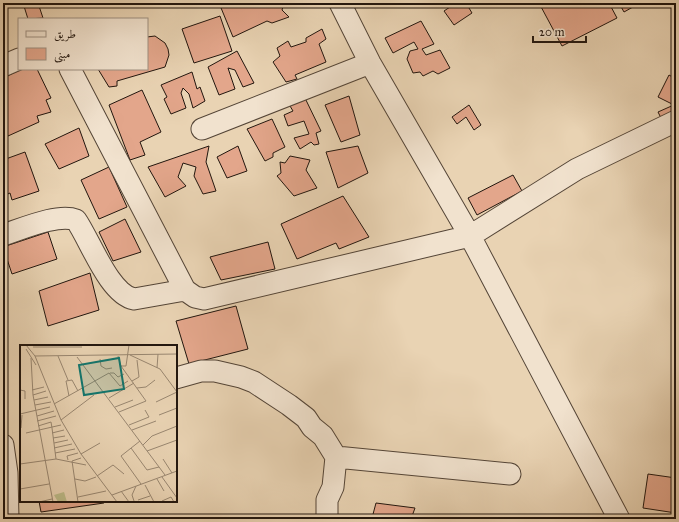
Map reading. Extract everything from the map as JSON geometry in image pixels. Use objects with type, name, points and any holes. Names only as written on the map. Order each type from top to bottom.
[{"type":"street","points":[[340,3],[370,63],[470,236],[619,519]]},
{"type":"street","points":[[3,66],[18,59]]},
{"type":"street","points":[[202,128],[370,63]]},
{"type":"street","points":[[71,70],[185,290],[195,297],[204,299],[470,236],[577,169],[676,121]]},
{"type":"street","points":[[3,235],[57,219],[70,218],[76,220],[99,262],[118,289],[128,298],[134,299],[185,290]]},
{"type":"street","points":[[177,378],[201,371],[215,370],[241,376],[254,382],[306,418],[323,436],[336,457],[333,487],[327,500],[327,519]]},
{"type":"street","points":[[3,445],[7,473],[8,519]]},
{"type":"street","points":[[336,457],[510,474]]},
{"type":"building","points":[[23,3],[38,3],[43,18],[28,18]]},
{"type":"building","points":[[219,3],[237,3],[248,6],[249,3],[284,3],[282,10],[289,17],[272,23],[267,21],[233,37]]},
{"type":"building","points":[[456,3],[466,3],[472,13],[454,25],[444,11]]},
{"type":"building","points":[[539,3],[609,3],[617,18],[562,46]]},
{"type":"building","points":[[619,3],[640,3],[624,12]]},
{"type":"building","points":[[220,16],[232,51],[194,63],[182,29]]},
{"type":"building","points":[[421,21],[434,44],[422,49],[426,55],[440,50],[450,68],[438,74],[433,71],[423,76],[420,72],[413,73],[407,59],[410,51],[418,49],[414,42],[393,53],[385,38]]},
{"type":"building","points":[[322,29],[326,39],[319,44],[326,62],[295,75],[297,79],[286,82],[273,62],[280,56],[277,48],[288,41],[291,47],[306,42],[306,38]]},
{"type":"building","points":[[155,36],[165,43],[169,55],[165,67],[117,81],[117,86],[109,87],[99,70],[148,70],[148,37]]},
{"type":"building","points":[[237,51],[254,83],[243,87],[235,70],[228,68],[235,89],[219,95],[208,67]]},
{"type":"building","points":[[20,70],[37,70],[51,98],[46,100],[51,112],[37,116],[39,122],[8,136],[3,126],[3,78]]},
{"type":"building","points":[[192,72],[197,89],[200,87],[205,101],[193,108],[189,94],[183,88],[181,93],[186,108],[171,114],[164,99],[167,97],[161,85]]},
{"type":"building","points":[[669,75],[676,79],[676,96],[672,104],[658,97]]},
{"type":"building","points":[[142,90],[161,132],[140,142],[145,155],[130,160],[109,105]]},
{"type":"building","points":[[304,96],[321,131],[316,133],[319,144],[314,145],[311,142],[300,149],[294,138],[309,134],[304,121],[288,126],[284,115],[293,111],[287,101]]},
{"type":"building","points":[[349,96],[360,135],[341,142],[325,105]]},
{"type":"building","points":[[676,104],[676,121],[665,126],[658,112]]},
{"type":"building","points":[[469,105],[481,125],[474,130],[466,117],[457,124],[452,117]]},
{"type":"building","points":[[272,119],[285,147],[273,153],[273,157],[265,161],[247,129]]},
{"type":"building","points":[[79,128],[89,156],[59,169],[45,144]]},
{"type":"building","points":[[209,146],[206,162],[216,191],[203,194],[194,176],[196,167],[183,163],[178,177],[186,186],[165,197],[148,167]]},
{"type":"building","points":[[238,146],[247,171],[227,178],[217,157]]},
{"type":"building","points":[[358,146],[368,173],[338,188],[326,152]]},
{"type":"building","points":[[25,152],[39,191],[12,200],[10,193],[3,196],[3,160]]},
{"type":"building","points":[[290,156],[310,160],[306,170],[317,188],[294,196],[277,176],[281,173],[280,162],[285,163]]},
{"type":"building","points":[[109,167],[127,207],[99,219],[81,180]]},
{"type":"building","points":[[513,175],[522,191],[477,215],[468,198]]},
{"type":"building","points":[[343,196],[369,237],[339,249],[336,243],[297,259],[281,224]]},
{"type":"building","points":[[125,219],[141,252],[113,261],[99,232]]},
{"type":"building","points":[[48,232],[57,259],[12,274],[3,247]]},
{"type":"building","points":[[268,242],[275,269],[221,280],[210,257]]},
{"type":"building","points":[[90,273],[99,310],[48,326],[39,291]]},
{"type":"building","points":[[236,306],[248,349],[189,364],[176,321]]},
{"type":"building","points":[[648,474],[676,478],[676,513],[643,508]]},
{"type":"building","points":[[39,502],[104,502],[104,503],[41,512]]},
{"type":"building","points":[[376,503],[415,508],[411,519],[369,519],[372,518]]}]
